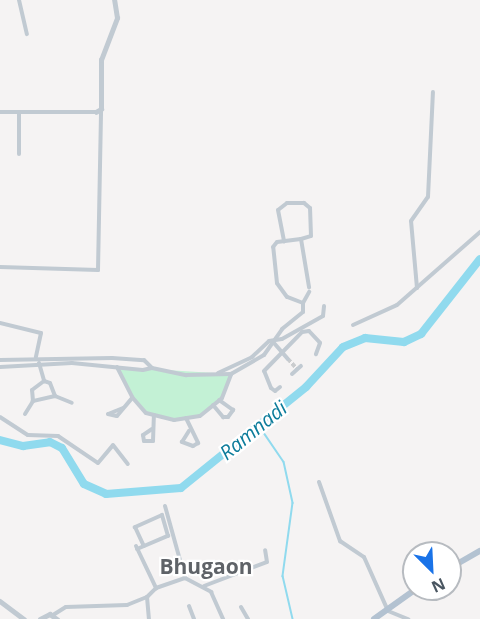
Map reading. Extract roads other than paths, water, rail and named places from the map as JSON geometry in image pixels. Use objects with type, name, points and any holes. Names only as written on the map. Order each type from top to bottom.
[{"type":"main road","points":[[462,561],[480,551]]},
{"type":"main road","points":[[374,619],[402,600]]},
{"type":"street","points":[[19,0],[27,34]]},
{"type":"street","points":[[0,267],[98,270],[101,60],[117,18],[114,0]]},
{"type":"street","points":[[417,288],[411,221],[428,196],[433,92]]},
{"type":"street","points":[[0,112],[96,112],[101,109]]},
{"type":"street","points":[[19,112],[19,154]]},
{"type":"street","points":[[284,241],[278,210],[299,201],[310,208],[312,233],[301,239],[284,241],[273,247],[274,274],[287,297],[303,303]]},
{"type":"street","points":[[353,325],[386,311],[417,288],[480,231]]},
{"type":"street","points":[[0,367],[39,363],[143,370],[152,368],[186,375],[231,374],[264,355],[303,312],[303,303],[309,290],[301,239]]},
{"type":"street","points":[[218,374],[323,316],[324,306]]},
{"type":"street","points":[[0,323],[40,333],[36,357]]},
{"type":"street","points":[[280,387],[271,388],[264,371],[302,332],[309,331],[320,344],[316,354]]},
{"type":"street","points":[[275,341],[288,359]]},
{"type":"street","points":[[0,360],[36,357],[144,360],[152,368]]},
{"type":"street","points":[[39,363],[44,381]]},
{"type":"street","points":[[292,374],[301,366]]},
{"type":"street","points":[[117,367],[132,398],[146,412],[174,420],[200,416],[219,400],[231,374]]},
{"type":"street","points":[[44,381],[50,383],[55,396]]},
{"type":"street","points":[[25,414],[33,401],[32,390],[44,381]]},
{"type":"street","points":[[33,401],[55,396],[72,403]]},
{"type":"street","points":[[123,408],[132,398]]},
{"type":"street","points":[[213,405],[223,417],[228,417],[233,411],[219,400]]},
{"type":"street","points":[[152,429],[154,415]]},
{"type":"street","points":[[0,417],[28,435],[58,436],[98,463],[113,445],[128,464]]},
{"type":"street","points":[[186,418],[189,431],[198,443],[193,446],[182,442],[189,431]]},
{"type":"street","points":[[319,482],[340,541],[364,557],[388,610],[399,617],[408,619]]},
{"type":"street","points":[[165,506],[185,578]]},
{"type":"street","points":[[144,546],[135,527],[162,515],[168,536],[144,546],[136,548],[156,588]]},
{"type":"street","points":[[204,587],[267,562],[266,550]]},
{"type":"street","points":[[40,619],[55,617],[66,607],[127,605],[147,597],[156,588],[185,578],[211,592],[223,619]]},
{"type":"street","points":[[147,597],[149,619]]},
{"type":"street","points":[[0,601],[24,619]]},
{"type":"street","points":[[189,606],[194,619]]},
{"type":"street","points":[[242,607],[248,619]]},
{"type":"waterway","name":"Ramnadi","points":[[0,440],[23,446],[50,442],[62,448],[84,484],[106,494],[181,488],[306,387],[343,347],[365,338],[404,342],[421,334],[480,259]]},
{"type":"waterway","points":[[260,427],[284,462],[293,503],[283,576],[293,619]]},
{"type":"tunnel","points":[[288,359],[297,369]]},
{"type":"district","name":"Bhugaon","points":[[206,566]]}]
